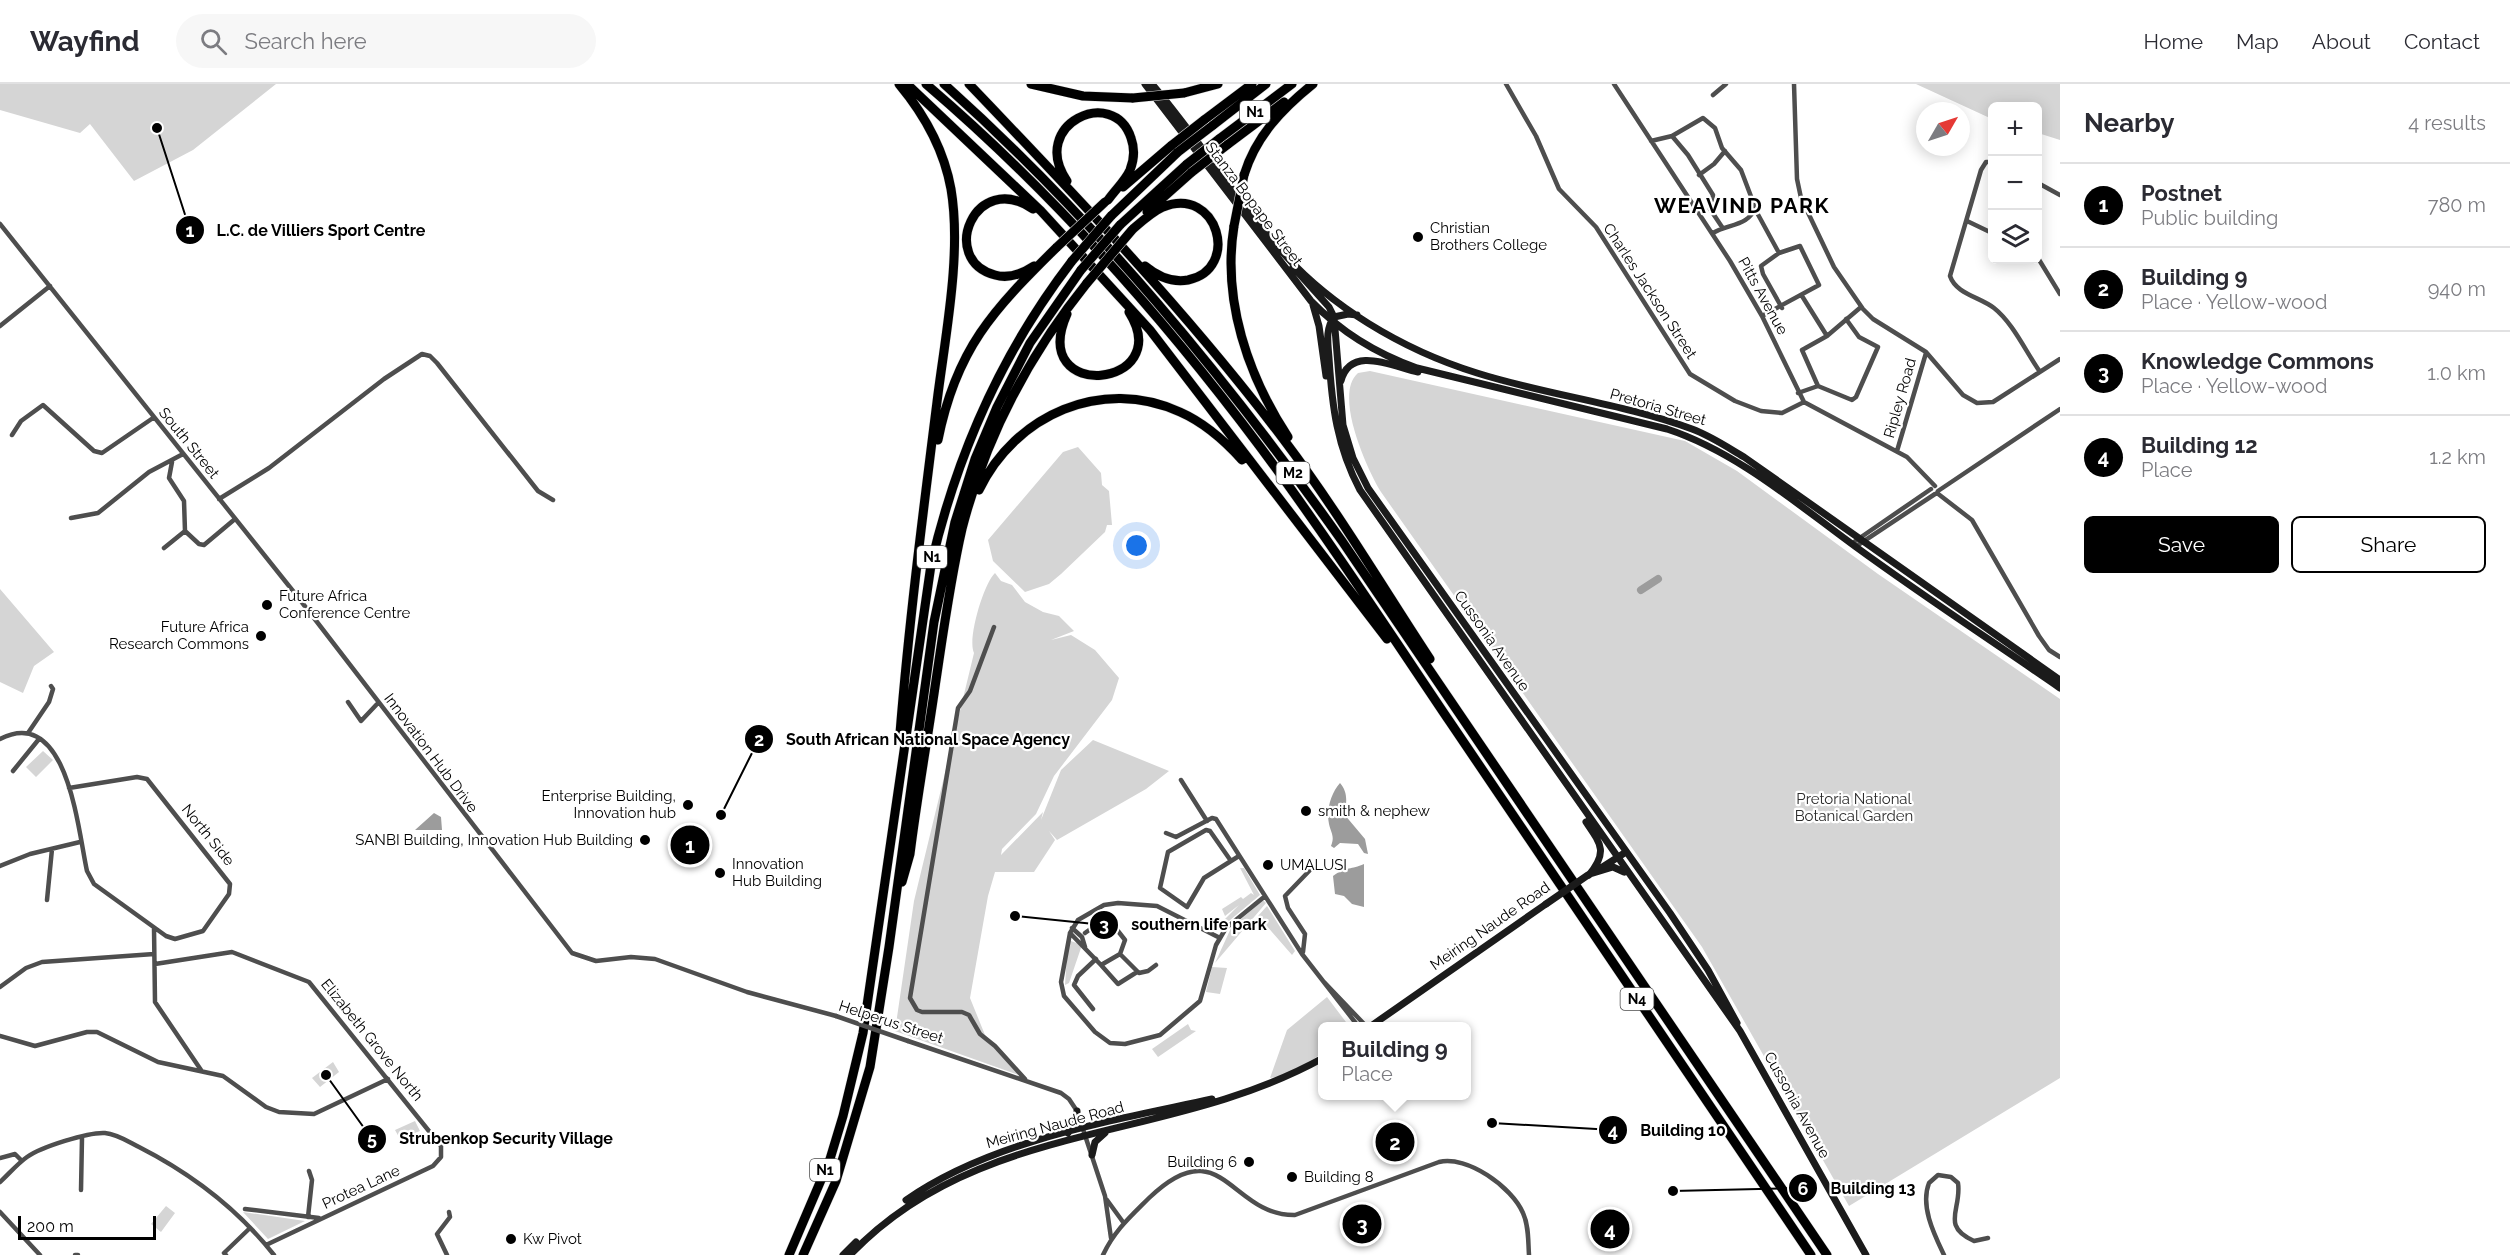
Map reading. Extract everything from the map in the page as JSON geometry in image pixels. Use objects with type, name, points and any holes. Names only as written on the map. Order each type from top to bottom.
[{"type":"highway","points":[[885,884],[884,864],[898,759],[908,629],[952,269],[954,222],[951,187],[941,154],[922,115],[899,84]]},
{"type":"highway","points":[[907,84],[987,158],[1071,243],[1173,357],[1281,504],[1464,742]]},
{"type":"highway","name":"M2","points":[[926,84],[1071,225],[1117,274],[1220,395],[1339,558],[1464,742]]},
{"type":"highway","name":"M2","points":[[944,84],[1079,214],[1161,306],[1236,398],[1342,541],[1588,905]]},
{"type":"highway","points":[[969,84],[1117,239],[1225,365],[1286,442],[1341,521]]},
{"type":"highway","points":[[1031,84],[1083,96],[1133,98],[1184,93],[1218,84]]},
{"type":"highway","points":[[922,522],[944,411],[961,362],[991,315],[1056,248],[1106,201],[1175,148],[1204,120],[1252,84]]},
{"type":"highway","name":"N1","points":[[789,1255],[826,1168],[848,1098],[863,1033],[931,565],[945,507],[969,439],[996,378],[1041,301],[1072,261],[1175,148],[1212,126],[1266,84]]},
{"type":"highway","name":"N1","points":[[1223,142],[1292,84]]},
{"type":"highway","points":[[897,893],[906,873],[910,854],[958,548],[976,484],[1011,401],[1040,347],[1086,283],[1189,168],[1308,84]]},
{"type":"highway","points":[[1313,84],[1289,104],[1266,130],[1254,149],[1244,175],[1234,226],[1232,261],[1234,298],[1251,367],[1272,411],[1341,521],[1568,868],[1588,905]]},
{"type":"highway","points":[[1093,213],[1063,175],[1056,155],[1062,131],[1073,120],[1088,114],[1101,113],[1117,120],[1127,129],[1132,141],[1134,153],[1130,171],[1106,201]]},
{"type":"highway","name":"N1","points":[[803,1255],[836,1181],[863,1092],[875,1037],[934,622],[955,522],[975,459],[1006,388],[1030,343],[1081,270],[1120,225],[1189,168]]},
{"type":"highway","points":[[1056,248],[1024,272],[1008,277],[996,276],[983,270],[973,260],[967,245],[968,227],[976,211],[987,203],[1013,200],[1038,212],[1071,243]]},
{"type":"highway","points":[[1117,239],[1150,270],[1173,280],[1189,280],[1199,276],[1208,269],[1216,256],[1218,235],[1212,221],[1203,211],[1188,204],[1176,204],[1162,208],[1132,229]]},
{"type":"highway","points":[[1086,283],[1065,317],[1060,336],[1061,348],[1070,364],[1082,373],[1096,377],[1109,375],[1124,368],[1132,358],[1137,345],[1137,330],[1128,309],[1095,270]]},
{"type":"highway","points":[[958,548],[982,484],[1009,445],[1034,424],[1051,414],[1099,399],[1152,402],[1195,419],[1227,444],[1281,504]]},
{"type":"highway","name":"N4","points":[[1464,742],[1811,1255]]},
{"type":"highway","name":"N4","points":[[1588,905],[1827,1255]]},
{"type":"main road","name":"Stanza Bopape Street","points":[[1145,84],[1311,301],[1349,334]]},
{"type":"main road","name":"Stanza Bopape Street","points":[[1152,84],[1278,247],[1309,278],[1357,315]]},
{"type":"main road","points":[[1278,247],[1334,321]]},
{"type":"main road","points":[[1311,301],[1318,319],[1330,387]]},
{"type":"main road","points":[[1330,387],[1328,329],[1343,314],[1357,315]]},
{"type":"main road","name":"Pretoria Street","points":[[1357,315],[1402,343],[1455,366],[1669,422],[1708,435],[1744,456],[2060,680]]},
{"type":"main road","name":"Cussonia Avenue","points":[[1334,321],[1339,389],[1346,437],[1368,488],[1708,970],[1730,1006],[1740,1031]]},
{"type":"main road","name":"Pretoria Street","points":[[1349,334],[1390,358],[1450,377],[1627,418],[1686,435],[1739,463],[2060,688]]},
{"type":"main road","points":[[1339,389],[1346,367],[1360,360],[1450,377]]},
{"type":"main road","name":"Cussonia Avenue","points":[[1330,387],[1339,442],[1360,490],[1740,1031],[1866,1255]]},
{"type":"main road","points":[[1577,800],[1579,810],[1601,848],[1599,861],[1589,875]]},
{"type":"main road","name":"Meiring Naude Road","points":[[1377,1022],[1546,904],[1626,852]]},
{"type":"main road","points":[[1589,875],[1618,868],[1638,888]]},
{"type":"main road","name":"Meiring Naude Road","points":[[843,1255],[877,1222],[935,1182],[1000,1151],[1068,1133],[1110,1130],[1232,1096],[1280,1080],[1318,1061]]},
{"type":"main road","name":"Meiring Naude Road","points":[[850,1255],[897,1212],[935,1188],[1002,1159],[1084,1133],[1232,1096]]},
{"type":"main road","points":[[1068,1133],[1075,1124],[1077,1111]]},
{"type":"main road","points":[[1092,1155],[1096,1140],[1110,1130]]},
{"type":"street","name":"Charles Jackson Street","points":[[1506,84],[1536,136],[1559,189],[1596,227],[1690,374],[1735,401],[1761,411],[1782,413],[1804,402]]},
{"type":"street","name":"Pitts Avenue","points":[[1614,84],[1713,233],[1762,316],[1804,402],[1912,461],[1927,477],[1935,490]]},
{"type":"street","points":[[1713,95],[1726,84]]},
{"type":"street","points":[[1794,84],[1798,189],[1834,267],[1873,319],[1926,352],[1971,401],[1984,404],[1999,399],[2060,359]]},
{"type":"street","points":[[1651,141],[1672,136],[1700,120],[1708,119],[1715,128],[1725,151],[1743,174],[1755,210],[1779,253]]},
{"type":"street","points":[[1672,136],[1688,154],[1713,195],[1710,209],[1722,227]]},
{"type":"street","points":[[1699,175],[1714,164],[1725,151]]},
{"type":"street","points":[[1988,163],[1985,163],[1950,276],[1953,284],[2001,314],[2040,372]]},
{"type":"street","points":[[2042,186],[2060,195]]},
{"type":"street","points":[[1713,233],[1722,227],[1738,224],[1752,215],[1755,210]]},
{"type":"street","points":[[1967,221],[1988,231]]},
{"type":"street","name":"South Street","points":[[0,224],[235,519],[358,678]]},
{"type":"street","points":[[1762,316],[1782,308],[1819,285],[1819,280],[1802,246],[1795,246],[1779,253],[1764,262],[1761,268],[1782,308]]},
{"type":"street","points":[[2041,264],[2060,294]]},
{"type":"street","points":[[0,326],[50,286]]},
{"type":"street","points":[[1802,296],[1827,336]]},
{"type":"street","points":[[1818,386],[1802,350],[1827,336],[1862,307]]},
{"type":"street","points":[[1798,393],[1818,386],[1855,400],[1877,352],[1877,345],[1859,337],[1845,319]]},
{"type":"street","name":"Ripley Road","points":[[1897,451],[1926,352]]},
{"type":"street","points":[[219,499],[269,468],[384,379],[422,354],[430,356],[437,363],[538,491],[553,500]]},
{"type":"street","points":[[12,435],[21,421],[43,405],[94,451],[102,453],[153,418]]},
{"type":"street","points":[[1853,545],[2060,409]]},
{"type":"street","points":[[71,518],[98,513],[149,472],[172,462],[183,454]]},
{"type":"street","points":[[172,462],[169,478],[184,501],[185,531],[202,545],[235,519]]},
{"type":"street","points":[[1935,490],[1972,520],[2039,636],[2049,650],[2060,657]]},
{"type":"street","points":[[164,548],[185,531]]},
{"type":"street","points":[[994,627],[976,677],[958,708],[910,998],[922,1012],[963,1012],[969,1015],[985,1038],[1025,1079]]},
{"type":"street","name":"Innovation Hub Drive","points":[[358,678],[572,953],[596,961],[631,957],[655,959],[747,992]]},
{"type":"street","points":[[27,733],[49,702],[53,689],[51,686]]},
{"type":"street","points":[[348,702],[359,720],[365,719],[378,703]]},
{"type":"street","points":[[350,721],[356,717]]},
{"type":"street","points":[[0,739],[15,732],[27,733],[39,739],[60,760],[69,788],[91,882],[154,928],[156,1004],[202,1071]]},
{"type":"street","points":[[12,771],[39,739]]},
{"type":"street","name":"North Side","points":[[69,788],[146,778],[228,879],[230,894],[201,933],[172,939],[154,928]]},
{"type":"street","points":[[1181,780],[1207,821]]},
{"type":"street","points":[[1166,832],[1176,837],[1213,818],[1218,822],[1264,897],[1322,981],[1355,1022]]},
{"type":"street","points":[[1187,907],[1160,888],[1164,863],[1170,850],[1208,830],[1231,861]]},
{"type":"street","points":[[0,866],[80,842]]},
{"type":"street","points":[[47,900],[52,849]]},
{"type":"street","points":[[1180,917],[1204,878],[1239,856]]},
{"type":"street","points":[[1303,952],[1305,934],[1288,908],[1285,896],[1311,869],[1309,862]]},
{"type":"street","points":[[1220,938],[1157,906],[1115,903],[1096,909],[1078,920],[1071,930],[1061,982],[1064,996],[1106,1041],[1125,1044],[1160,1035],[1176,1025],[1200,1001],[1220,938],[1230,924],[1264,897]]},
{"type":"street","points":[[1085,933],[1107,917],[1125,940],[1120,954],[1101,965]]},
{"type":"street","points":[[1071,930],[1082,937],[1085,947],[1118,984],[1137,972],[1145,972],[1156,965]]},
{"type":"street","name":"Elizabeth Grove North","points":[[155,964],[232,952],[302,978],[314,986],[440,1143],[441,1157]]},
{"type":"street","points":[[0,987],[26,968],[42,962],[154,954]]},
{"type":"street","points":[[1120,954],[1137,972]]},
{"type":"street","points":[[1093,1009],[1074,985],[1078,976],[1096,959]]},
{"type":"street","points":[[1322,981],[1362,1022]]},
{"type":"street","name":"Helperus Street","points":[[747,992],[836,1016],[1025,1079],[1064,1094],[1077,1111]]},
{"type":"street","points":[[0,1036],[35,1046],[95,1032],[158,1062],[228,1079],[273,1110],[306,1115],[388,1079]]},
{"type":"street","points":[[1077,1111],[1106,1200],[1111,1238]]},
{"type":"street","points":[[2,1181],[22,1161],[42,1149],[82,1138],[111,1134],[166,1161],[231,1207],[274,1255]]},
{"type":"street","points":[[81,1190],[82,1138]]},
{"type":"street","points":[[0,1158],[15,1154],[22,1161]]},
{"type":"street","name":"Protea Lane","points":[[266,1245],[430,1168],[441,1157]]},
{"type":"street","points":[[1103,1255],[1111,1238],[1123,1222],[1169,1180],[1187,1172],[1211,1174],[1272,1211],[1295,1215],[1439,1162],[1454,1160],[1477,1169],[1516,1200],[1527,1222],[1529,1255]]},
{"type":"street","points":[[308,1217],[312,1180],[309,1171]]},
{"type":"street","points":[[1944,1255],[1930,1221],[1925,1199],[1929,1183],[1938,1175],[1951,1177],[1958,1183],[1953,1216],[1958,1230],[1974,1241],[1988,1238]]},
{"type":"street","points":[[1106,1200],[1123,1222]]},
{"type":"street","name":"Protea Lane","points":[[245,1209],[321,1219]]},
{"type":"street","points":[[0,1212],[39,1255]]},
{"type":"street","points":[[447,1255],[437,1234],[450,1217],[449,1212]]},
{"type":"street","points":[[226,1255],[224,1253],[250,1228]]},
{"type":"green space","points":[[0,84],[276,84],[193,150],[134,181],[90,124],[80,133],[0,110]]},
{"type":"green space","points":[[1916,84],[2060,84],[2060,140],[2042,134],[2042,102],[1988,102],[1988,117],[1970,109],[1970,102],[1955,102]]},
{"type":"green space","name":"Pretoria National Botanical Garden","points":[[1370,371],[1685,441],[1737,471],[1878,574],[2060,699],[2060,1078],[1849,1206],[1702,947],[1381,492],[1361,450],[1355,432],[1349,397],[1351,383],[1358,373]]},
{"type":"green space","points":[[1078,447],[1101,473],[1102,485],[1109,491],[1112,525],[1107,525],[1105,532],[1049,584],[1025,592],[993,561],[988,540],[1063,452]]},
{"type":"green space","points":[[995,573],[1001,581],[1012,585],[1025,602],[1043,612],[1059,616],[1074,631],[1051,640],[1071,635],[1095,650],[1119,678],[1112,700],[1054,776],[1036,814],[1002,849],[1001,855],[1043,812],[1041,820],[1061,770],[1093,740],[1169,771],[1146,789],[1057,840],[1049,831],[1055,840],[1034,872],[995,872],[988,896],[970,998],[985,1035],[1019,1075],[895,1031],[914,901],[974,653],[972,646],[975,624],[986,588]]},
{"type":"green space","points":[[0,589],[54,652],[34,666],[23,693],[0,682]]},
{"type":"green space","points":[[43,751],[53,760],[36,777],[26,767]]},
{"type":"green space","points":[[1240,868],[1244,868],[1260,895],[1223,926],[1221,923],[1239,905],[1225,916],[1222,909],[1241,897],[1243,899],[1251,893],[1254,895]]},
{"type":"green space","points":[[1263,900],[1266,903],[1215,963],[1231,928]]},
{"type":"green space","points":[[1267,906],[1295,951],[1292,955],[1258,916]]},
{"type":"green space","points":[[1068,940],[1082,945],[1069,983],[1065,985]]},
{"type":"green space","points":[[1212,967],[1227,968],[1220,994],[1206,992]]},
{"type":"green space","points":[[1327,997],[1346,1022],[1318,1022],[1318,1056],[1295,1073],[1270,1078],[1287,1030]]},
{"type":"green space","points":[[1188,1024],[1191,1030],[1196,1031],[1158,1057],[1152,1049]]},
{"type":"green space","points":[[333,1062],[339,1072],[320,1087],[312,1078]]},
{"type":"green space","points":[[415,1121],[420,1131],[400,1139],[395,1130]]},
{"type":"green space","points":[[166,1206],[175,1213],[161,1232],[151,1224]]},
{"type":"green space","points":[[243,1212],[305,1221],[268,1239]]},
{"type":"shaded area","points":[[1340,783],[1346,798],[1344,814],[1365,839],[1368,854],[1364,853],[1358,844],[1340,843],[1334,848],[1331,846],[1333,837],[1328,819],[1329,808],[1334,792]]},
{"type":"shaded area","points":[[434,813],[441,817],[442,830],[415,830]]},
{"type":"shaded area","points":[[1364,864],[1364,907],[1352,904],[1344,896],[1335,894],[1333,876]]},
{"type":"waterway","points":[[1641,590],[1658,579]]},
{"type":"place","name":"L.C. de Villiers Sport Centre","points":[[157,128]]},
{"type":"place","name":"Christian Brothers College","points":[[1418,237]]},
{"type":"place","name":"Future Africa Conference Centre","points":[[267,605]]},
{"type":"place","name":"Future Africa Research Commons","points":[[261,636]]},
{"type":"place","name":"Enterprise Building, Innovation hub","points":[[688,805]]},
{"type":"place","name":"smith & nephew","points":[[1306,811]]},
{"type":"place","name":"South African National Space Agency","points":[[721,815]]},
{"type":"place","name":"SANBI Building, Innovation Hub Building","points":[[645,840]]},
{"type":"place","name":"Postnet","points":[[690,845]]},
{"type":"place","name":"UMALUSI","points":[[1268,865]]},
{"type":"place","name":"Innovation Hub Building","points":[[720,873]]},
{"type":"place","name":"southern life park","points":[[1015,916]]},
{"type":"place","name":"Strubenkop Security Village","points":[[326,1075]]},
{"type":"place","name":"Building 10","points":[[1492,1123]]},
{"type":"place","name":"Building 9","points":[[1395,1142]]},
{"type":"place","name":"Building 6","points":[[1249,1162]]},
{"type":"place","name":"Building 8","points":[[1292,1177]]},
{"type":"place","name":"Building 13","points":[[1673,1191]]},
{"type":"place","name":"Knowledge Commons","points":[[1362,1224]]},
{"type":"place","name":"Building 12","points":[[1610,1229]]},
{"type":"place","name":"Kw Pivot","points":[[511,1239]]},
{"type":"district","name":"WEAVIND PARK","points":[[1742,205]]}]
